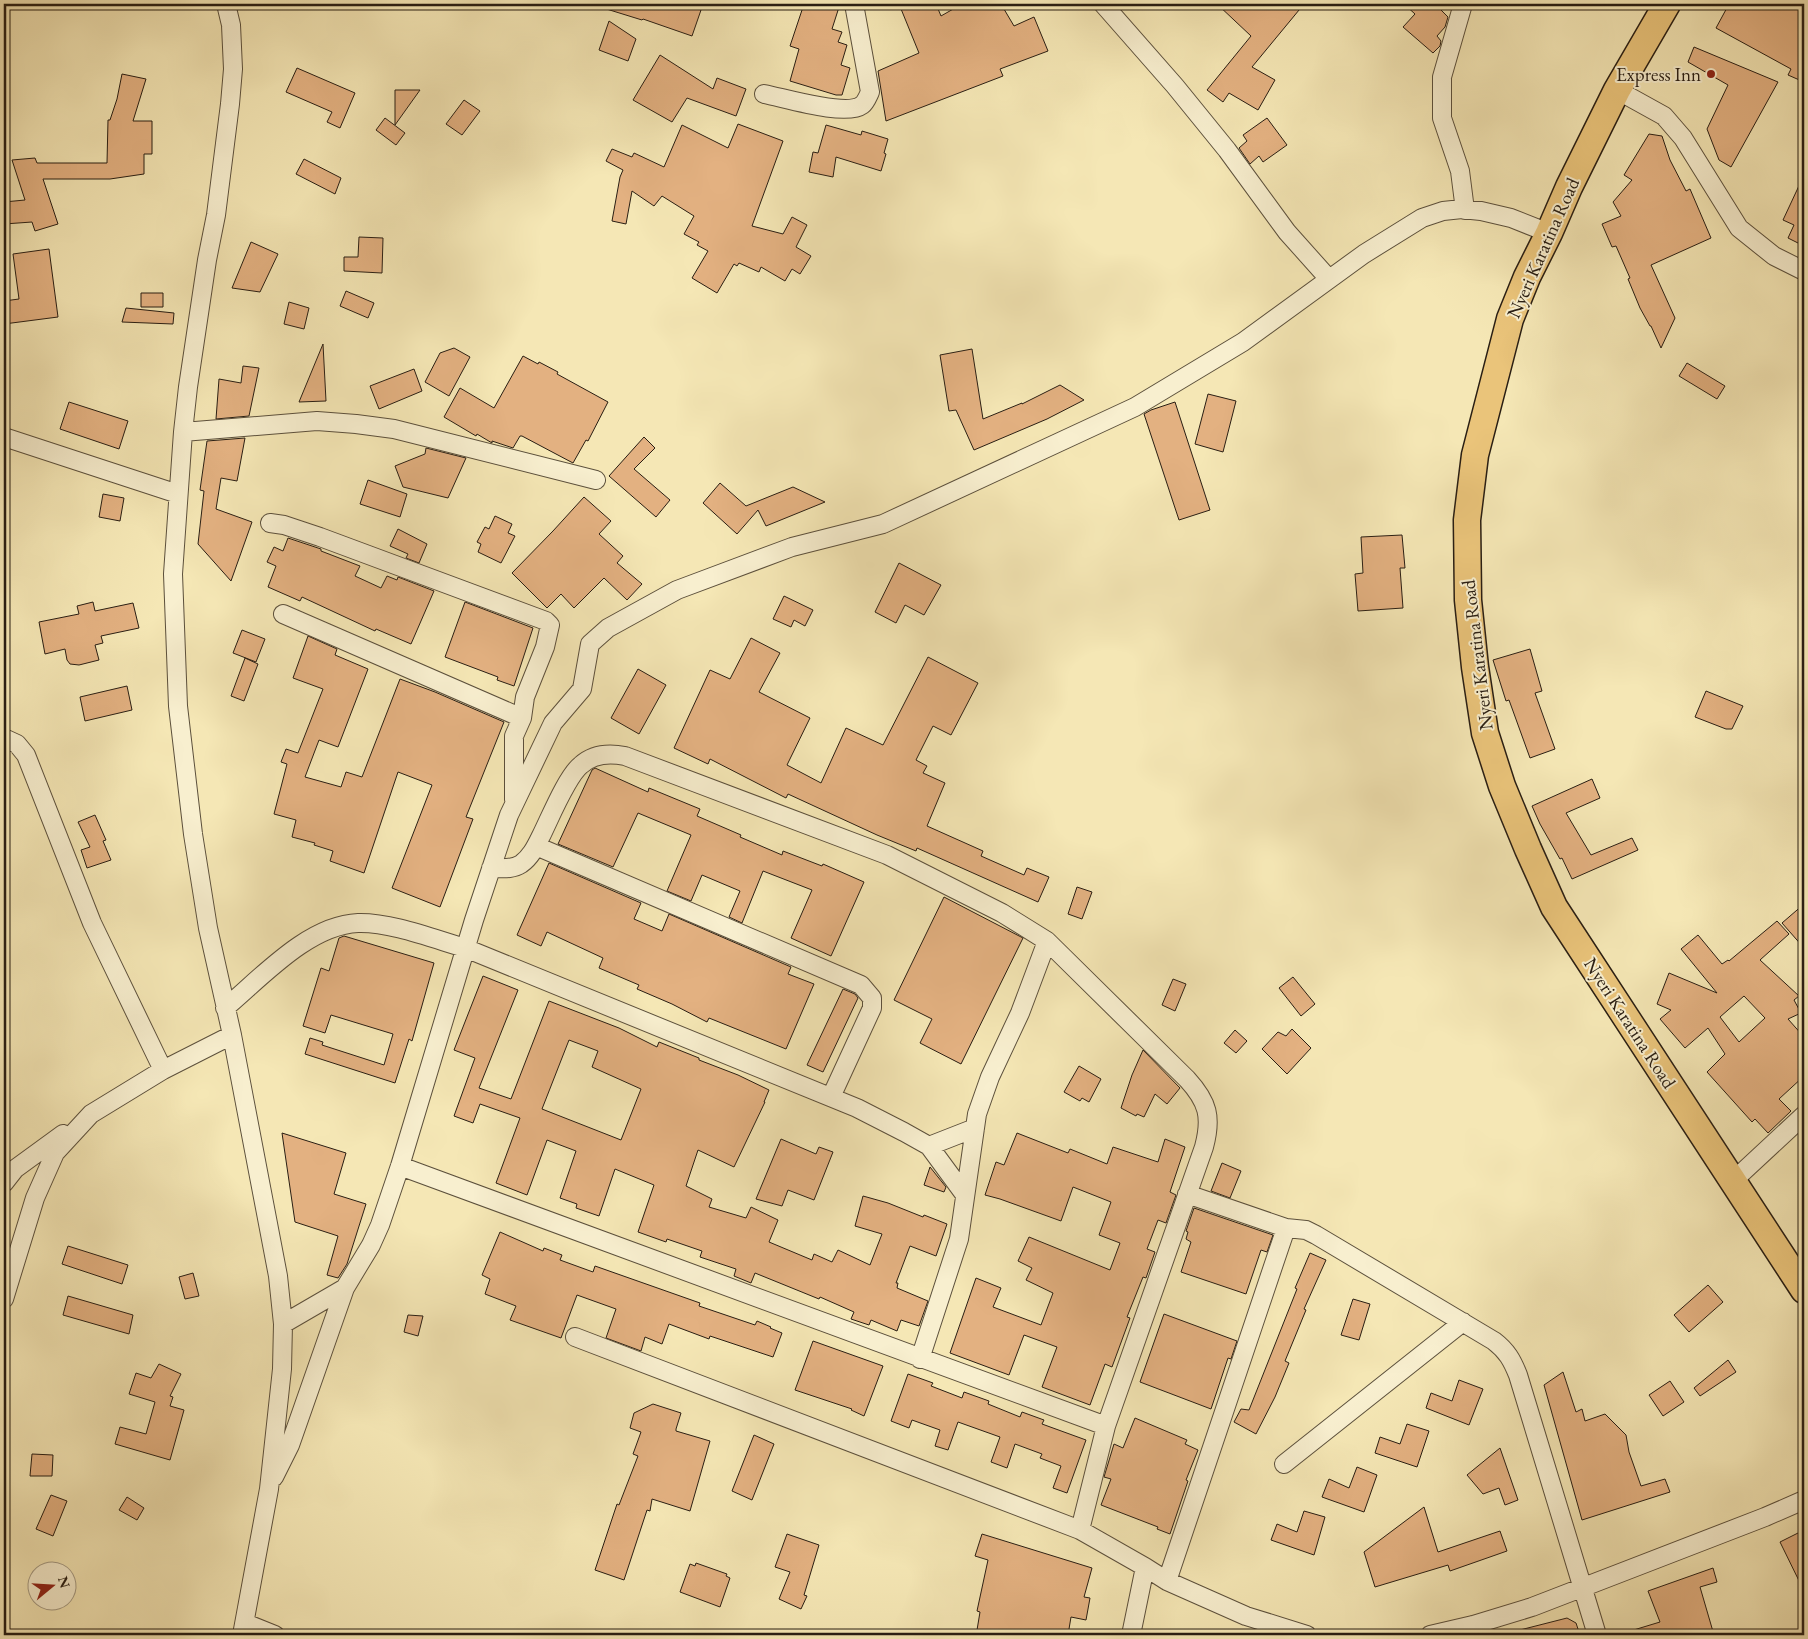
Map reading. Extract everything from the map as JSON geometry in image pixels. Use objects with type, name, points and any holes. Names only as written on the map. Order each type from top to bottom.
[{"type":"highway","name":"Nyeri Karatina Road","points":[[1667,4],[1617,90],[1569,187],[1510,318],[1475,455],[1467,520],[1468,600],[1475,667],[1485,733],[1502,786],[1554,907],[1804,1290]]},
{"type":"street","points":[[226,4],[231,25],[233,69],[230,104],[216,215],[207,260],[183,432],[173,574],[178,706],[193,834],[208,928],[232,1035],[278,1276],[283,1324],[282,1369],[269,1489],[243,1629],[275,1635]]},
{"type":"street","points":[[764,94],[833,109],[853,110],[864,104],[870,92],[854,4]]},
{"type":"street","points":[[1103,4],[1175,86],[1227,150],[1288,232],[1329,279]]},
{"type":"street","points":[[1463,4],[1442,77],[1442,118],[1460,171],[1465,210]]},
{"type":"street","points":[[1617,90],[1664,116],[1683,138],[1739,228],[1774,256],[1804,271]]},
{"type":"street","points":[[269,1489],[290,1445],[345,1288],[380,1225],[400,1166],[465,948],[509,815],[554,723],[582,689],[590,644],[608,628],[678,590],[792,547],[883,524],[1135,407],[1243,342],[1364,254],[1422,218],[1442,211],[1481,211],[1511,218],[1549,234]]},
{"type":"street","points":[[183,432],[317,421],[394,428],[596,480]]},
{"type":"street","points":[[4,437],[178,494]]},
{"type":"street","points":[[270,522],[320,537],[546,621],[550,625],[545,648],[525,697],[522,718],[514,736],[514,802]]},
{"type":"street","points":[[282,614],[522,718]]},
{"type":"street","points":[[4,738],[17,744],[26,755],[92,923],[163,1070]]},
{"type":"street","points":[[491,868],[508,869],[520,865],[528,858],[572,776],[581,764],[589,759],[611,753],[625,756],[887,855],[1002,913],[1047,941],[1200,1093],[1206,1104],[1208,1133],[1106,1426],[1080,1530]]},
{"type":"street","points":[[536,846],[861,985],[872,998],[872,1008],[831,1097]]},
{"type":"street","points":[[225,1008],[297,946],[324,931],[357,923],[399,928],[465,948],[857,1108],[928,1146],[965,1195]]},
{"type":"street","points":[[920,1358],[959,1239],[977,1114],[990,1077],[1020,1013],[1047,941]]},
{"type":"street","points":[[4,1183],[14,1169],[91,1114],[163,1070],[232,1035]]},
{"type":"street","points":[[4,1299],[35,1198],[55,1153],[91,1114]]},
{"type":"street","points":[[1733,1181],[1804,1114]]},
{"type":"street","points":[[928,1146],[975,1128]]},
{"type":"street","points":[[400,1166],[1106,1426]]},
{"type":"street","points":[[1187,1194],[1286,1228],[1306,1230],[1463,1322],[1506,1350],[1513,1361],[1597,1635]]},
{"type":"street","points":[[1167,1582],[1286,1228]]},
{"type":"street","points":[[283,1324],[345,1288]]},
{"type":"street","points":[[1284,1464],[1463,1322]]},
{"type":"street","points":[[575,1337],[1080,1530],[1145,1566],[1167,1582],[1246,1616],[1307,1635]]},
{"type":"street","points":[[1430,1635],[1474,1625],[1532,1607],[1804,1500]]},
{"type":"street","points":[[1131,1635],[1145,1566]]},
{"type":"building","points":[[601,4],[682,4],[701,10],[692,36],[600,7]]},
{"type":"building","points":[[804,4],[840,4],[832,29],[842,32],[838,42],[847,45],[841,65],[850,68],[842,95],[836,95],[790,81],[799,49],[790,46]]},
{"type":"building","points":[[899,4],[936,4],[941,16],[962,4],[1001,4],[1014,26],[1034,17],[1048,51],[1000,69],[1003,76],[886,121],[878,71],[919,53]]},
{"type":"building","points":[[1217,4],[1304,4],[1252,67],[1275,80],[1258,110],[1229,93],[1223,102],[1207,90],[1251,36]]},
{"type":"building","points":[[1404,4],[1435,4],[1448,17],[1445,27],[1437,36],[1441,41],[1440,46],[1433,53],[1403,27],[1415,14]]},
{"type":"building","points":[[1729,4],[1804,4],[1804,82],[1788,75],[1791,69],[1716,28]]},
{"type":"building","points":[[609,21],[636,39],[628,61],[599,50]]},
{"type":"building","points":[[1694,47],[1778,82],[1731,167],[1719,160],[1707,129],[1728,85],[1688,62]]},
{"type":"building","points":[[660,55],[713,89],[717,78],[746,89],[736,116],[687,98],[672,122],[633,100]]},
{"type":"building","points":[[297,68],[355,93],[340,128],[327,122],[332,112],[286,92]]},
{"type":"building","points":[[122,74],[146,79],[133,121],[152,121],[152,154],[144,154],[144,174],[110,179],[43,179],[58,224],[35,231],[32,222],[4,224],[4,202],[25,200],[12,160],[35,158],[37,163],[107,163],[108,120],[110,120],[117,99]]},
{"type":"building","points":[[395,90],[420,90],[395,125]]},
{"type":"building","points":[[464,100],[480,111],[462,135],[446,124]]},
{"type":"building","points":[[385,118],[405,133],[396,145],[376,130]]},
{"type":"building","points":[[1267,118],[1287,145],[1263,162],[1259,156],[1250,164],[1239,148],[1247,141],[1243,135]]},
{"type":"building","points":[[738,124],[783,141],[752,226],[783,234],[792,217],[807,225],[796,247],[811,256],[800,274],[792,269],[785,281],[761,267],[759,272],[739,263],[737,266],[734,264],[717,293],[692,278],[708,251],[697,245],[699,242],[684,234],[694,216],[662,196],[654,206],[632,191],[626,224],[612,221],[623,170],[606,161],[612,149],[632,157],[634,153],[664,167],[682,125],[728,148]]},
{"type":"building","points":[[826,125],[861,135],[862,131],[888,139],[881,171],[836,157],[833,177],[809,172],[813,152],[818,153]]},
{"type":"building","points":[[1649,134],[1662,136],[1670,160],[1686,191],[1690,189],[1711,238],[1651,265],[1675,318],[1661,348],[1640,308],[1628,279],[1630,278],[1616,246],[1612,247],[1602,224],[1621,216],[1613,202],[1632,180],[1624,175]]},
{"type":"building","points":[[304,159],[341,178],[335,194],[296,174]]},
{"type":"building","points":[[1804,175],[1804,246],[1788,238],[1794,225],[1783,220]]},
{"type":"building","points":[[359,237],[383,238],[382,273],[344,271],[344,257],[358,257]]},
{"type":"building","points":[[251,242],[278,254],[260,292],[232,288]]},
{"type":"building","points":[[49,249],[58,317],[4,324],[4,301],[19,299],[13,254]]},
{"type":"building","points":[[346,291],[374,303],[368,318],[340,306]]},
{"type":"building","points":[[141,293],[163,293],[163,307],[141,307]]},
{"type":"building","points":[[289,302],[309,308],[304,329],[284,324]]},
{"type":"building","points":[[126,308],[174,313],[173,324],[122,322]]},
{"type":"building","points":[[323,344],[326,401],[299,402]]},
{"type":"building","points":[[454,348],[470,357],[449,396],[425,382],[440,353]]},
{"type":"building","points":[[972,349],[983,419],[1022,404],[1060,385],[1084,400],[1047,419],[974,450],[956,410],[949,411],[940,355]]},
{"type":"building","points":[[523,356],[558,372],[557,374],[608,402],[588,441],[586,440],[573,463],[522,436],[520,436],[513,448],[492,441],[492,443],[444,417],[460,388],[494,408]]},
{"type":"building","points":[[1687,363],[1725,386],[1717,399],[1679,376]]},
{"type":"building","points":[[243,366],[259,368],[249,416],[216,419],[219,379],[241,383]]},
{"type":"building","points":[[414,369],[422,391],[379,409],[370,386]]},
{"type":"building","points":[[1208,394],[1236,401],[1223,452],[1195,444]]},
{"type":"building","points":[[69,402],[128,421],[119,449],[60,429]]},
{"type":"building","points":[[1175,402],[1210,510],[1179,520],[1144,414]]},
{"type":"building","points":[[644,437],[655,448],[634,469],[670,500],[656,517],[609,476]]},
{"type":"building","points":[[245,438],[237,481],[221,478],[216,509],[252,522],[231,581],[198,544],[204,491],[200,490],[207,441]]},
{"type":"building","points":[[426,448],[466,458],[448,498],[403,487],[395,466],[425,454]]},
{"type":"building","points":[[368,480],[407,494],[400,517],[360,504]]},
{"type":"building","points":[[720,483],[746,506],[793,487],[825,502],[766,526],[758,510],[737,534],[703,503]]},
{"type":"building","points":[[103,494],[124,498],[120,521],[99,517]]},
{"type":"building","points":[[584,497],[611,521],[599,534],[623,556],[617,563],[642,584],[627,600],[604,578],[574,608],[561,594],[547,608],[512,573]]},
{"type":"building","points":[[495,516],[512,524],[508,533],[515,536],[501,563],[478,552],[481,544],[477,542],[485,527],[489,529]]},
{"type":"building","points":[[398,529],[427,544],[419,563],[406,558],[408,554],[390,546]]},
{"type":"building","points":[[1402,535],[1405,568],[1400,568],[1403,608],[1358,611],[1355,574],[1363,573],[1361,537]]},
{"type":"building","points":[[288,538],[321,549],[321,551],[360,566],[355,576],[381,588],[387,576],[397,580],[398,577],[434,591],[411,644],[376,629],[375,631],[302,597],[300,601],[268,587],[276,566],[267,562],[274,547],[283,551]]},
{"type":"building","points":[[899,563],[941,585],[924,615],[905,605],[896,623],[875,612]]},
{"type":"building","points":[[784,596],[813,610],[805,626],[794,620],[791,627],[773,619]]},
{"type":"building","points":[[93,602],[95,611],[133,603],[139,628],[101,636],[103,643],[95,645],[99,660],[79,665],[70,664],[67,660],[65,649],[45,654],[39,622],[79,614],[77,606]]},
{"type":"building","points":[[465,602],[533,628],[514,686],[497,680],[498,677],[445,657]]},
{"type":"building","points":[[242,630],[265,639],[256,662],[233,653]]},
{"type":"building","points":[[308,636],[337,649],[335,655],[368,669],[338,747],[319,740],[305,777],[341,787],[346,772],[362,777],[400,679],[504,722],[466,817],[473,819],[440,907],[392,888],[432,785],[398,772],[364,873],[330,861],[333,851],[314,845],[315,843],[292,837],[296,820],[274,814],[287,764],[281,762],[286,749],[298,753],[323,689],[293,678]]},
{"type":"building","points":[[751,638],[780,653],[759,692],[810,718],[787,765],[821,783],[846,728],[883,745],[928,657],[978,683],[951,735],[933,726],[916,760],[927,766],[923,773],[945,783],[927,826],[983,851],[981,856],[1024,875],[1027,868],[1049,877],[1038,902],[917,848],[916,851],[877,835],[788,794],[786,798],[710,759],[708,764],[674,748],[710,670],[730,679]]},
{"type":"building","points":[[1530,649],[1542,691],[1535,693],[1555,749],[1530,758],[1509,700],[1506,701],[1493,660]]},
{"type":"building","points":[[245,658],[258,664],[244,701],[231,696]]},
{"type":"building","points":[[638,669],[666,685],[639,734],[611,718]]},
{"type":"building","points":[[127,686],[132,710],[85,721],[80,697]]},
{"type":"building","points":[[1706,691],[1743,706],[1732,729],[1726,729],[1695,717]]},
{"type":"building","points":[[595,768],[648,792],[649,788],[700,809],[697,816],[782,855],[783,851],[822,866],[823,864],[864,882],[831,956],[791,938],[812,890],[763,871],[742,923],[729,917],[740,891],[702,875],[691,901],[667,891],[691,835],[638,813],[613,867],[558,844],[592,770]]},
{"type":"building","points":[[1592,779],[1600,798],[1566,813],[1591,855],[1632,838],[1638,850],[1572,879],[1562,858],[1560,859],[1540,824],[1532,806]]},
{"type":"building","points":[[95,815],[106,840],[103,841],[111,860],[87,868],[81,850],[90,847],[78,822]]},
{"type":"building","points":[[549,863],[641,903],[634,919],[662,931],[669,914],[791,967],[788,974],[814,984],[786,1049],[709,1018],[707,1022],[637,989],[639,985],[599,968],[603,958],[547,932],[541,946],[517,935]]},
{"type":"building","points":[[1077,887],[1092,892],[1082,919],[1068,914]]},
{"type":"building","points":[[944,897],[1023,938],[961,1064],[920,1043],[932,1019],[894,1000]]},
{"type":"building","points":[[1804,904],[1804,948],[1782,923]]},
{"type":"building","points":[[1777,921],[1789,934],[1760,960],[1799,996],[1794,1000],[1801,1013],[1788,1019],[1804,1037],[1804,1076],[1779,1099],[1791,1111],[1768,1133],[1755,1119],[1752,1122],[1707,1072],[1725,1054],[1708,1028],[1685,1048],[1660,1019],[1671,1010],[1657,1004],[1669,973],[1717,993],[1681,949],[1698,935],[1722,964],[1729,961]],"holes":[[[1744,996],[1765,1018],[1739,1042],[1720,1017]]]},
{"type":"building","points":[[344,936],[434,963],[412,1041],[409,1039],[395,1083],[305,1054],[310,1038],[323,1042],[322,1045],[384,1065],[393,1034],[331,1015],[325,1033],[303,1026],[321,968],[329,971],[339,938]]},
{"type":"building","points":[[483,976],[518,990],[479,1088],[511,1099],[549,1001],[619,1028],[657,1047],[659,1042],[699,1058],[699,1060],[738,1075],[769,1090],[734,1167],[698,1150],[686,1186],[712,1199],[709,1207],[746,1218],[751,1207],[778,1220],[769,1242],[812,1260],[814,1254],[832,1262],[838,1250],[870,1265],[882,1234],[855,1226],[863,1196],[947,1224],[936,1256],[910,1246],[896,1283],[898,1283],[897,1288],[928,1301],[919,1326],[901,1320],[897,1331],[871,1320],[869,1325],[851,1319],[854,1312],[820,1297],[819,1299],[755,1273],[751,1283],[734,1276],[736,1269],[700,1257],[702,1251],[667,1239],[666,1242],[638,1232],[654,1185],[615,1169],[599,1216],[576,1208],[577,1204],[560,1198],[576,1151],[547,1140],[527,1195],[496,1183],[520,1118],[480,1104],[473,1123],[454,1116],[475,1058],[454,1050]],"holes":[[[569,1040],[598,1051],[592,1067],[641,1089],[621,1140],[542,1109]]]},
{"type":"building","points":[[1293,977],[1315,1004],[1301,1016],[1279,988]]},
{"type":"building","points":[[1173,979],[1186,984],[1175,1011],[1162,1005]]},
{"type":"building","points":[[843,989],[855,994],[858,998],[823,1072],[807,1065]]},
{"type":"building","points":[[1292,1029],[1311,1048],[1287,1074],[1262,1049],[1278,1032],[1286,1036]]},
{"type":"building","points":[[1235,1030],[1247,1041],[1236,1053],[1224,1043]]},
{"type":"building","points":[[1143,1050],[1180,1088],[1167,1104],[1155,1094],[1144,1117],[1137,1114],[1136,1116],[1121,1108]]},
{"type":"building","points":[[1079,1066],[1101,1079],[1089,1102],[1082,1098],[1080,1101],[1064,1092]]},
{"type":"building","points":[[282,1133],[346,1153],[334,1194],[366,1204],[347,1264],[338,1278],[327,1275],[338,1236],[295,1222]]},
{"type":"building","points":[[1017,1133],[1068,1153],[1070,1149],[1107,1164],[1113,1147],[1158,1162],[1165,1139],[1185,1147],[1170,1192],[1176,1195],[1166,1223],[1158,1220],[1147,1249],[1155,1252],[1146,1278],[1143,1277],[1127,1317],[1130,1318],[1112,1367],[1105,1364],[1090,1405],[1042,1387],[1057,1347],[1024,1335],[1009,1375],[950,1353],[976,1278],[1001,1288],[993,1307],[1041,1325],[1053,1293],[1026,1280],[1032,1268],[1018,1261],[1029,1237],[1110,1270],[1120,1243],[1099,1235],[1111,1202],[1073,1187],[1061,1221],[985,1195],[996,1162],[1004,1165]]},
{"type":"building","points":[[781,1139],[816,1154],[819,1147],[833,1152],[814,1200],[788,1190],[782,1206],[756,1199]]},
{"type":"building","points":[[1222,1163],[1241,1171],[1230,1198],[1211,1191]]},
{"type":"building","points":[[930,1167],[946,1187],[944,1192],[924,1185]]},
{"type":"building","points":[[1194,1208],[1273,1235],[1267,1252],[1261,1250],[1246,1294],[1181,1272],[1191,1242],[1186,1239],[1188,1232],[1186,1231]]},
{"type":"building","points":[[500,1232],[543,1251],[544,1248],[562,1255],[560,1260],[593,1272],[595,1266],[700,1303],[699,1306],[755,1325],[757,1321],[771,1327],[782,1333],[773,1357],[710,1336],[709,1339],[669,1324],[662,1344],[645,1337],[641,1351],[606,1338],[616,1309],[577,1295],[561,1338],[510,1320],[516,1306],[485,1294],[490,1279],[482,1275]]},
{"type":"building","points":[[68,1246],[128,1265],[122,1284],[62,1264]]},
{"type":"building","points":[[1310,1253],[1326,1260],[1304,1309],[1306,1310],[1285,1361],[1289,1363],[1275,1397],[1256,1434],[1234,1422],[1241,1409],[1249,1410]]},
{"type":"building","points":[[193,1273],[199,1296],[185,1299],[179,1277]]},
{"type":"building","points":[[1708,1285],[1723,1302],[1689,1332],[1674,1315]]},
{"type":"building","points":[[68,1296],[133,1315],[129,1334],[63,1315]]},
{"type":"building","points":[[1353,1299],[1370,1304],[1359,1340],[1341,1335]]},
{"type":"building","points":[[1164,1314],[1237,1341],[1231,1359],[1228,1358],[1211,1409],[1140,1382]]},
{"type":"building","points":[[408,1315],[423,1316],[418,1336],[404,1332]]},
{"type":"building","points":[[813,1341],[883,1366],[864,1416],[852,1409],[795,1390]]},
{"type":"building","points":[[1728,1360],[1736,1372],[1700,1396],[1694,1388]]},
{"type":"building","points":[[159,1364],[181,1374],[170,1396],[173,1397],[170,1406],[184,1410],[170,1460],[115,1444],[120,1427],[146,1434],[155,1402],[129,1394],[136,1373],[151,1378]]},
{"type":"building","points":[[1563,1372],[1576,1412],[1582,1409],[1585,1421],[1605,1414],[1626,1435],[1629,1452],[1641,1486],[1665,1479],[1670,1492],[1582,1520],[1544,1385]]},
{"type":"building","points":[[908,1374],[933,1383],[931,1386],[962,1398],[964,1392],[989,1401],[988,1404],[1020,1417],[1022,1412],[1044,1420],[1042,1424],[1086,1440],[1067,1493],[1053,1488],[1061,1466],[1040,1458],[1042,1454],[1015,1444],[1007,1468],[991,1462],[1000,1437],[958,1422],[948,1450],[935,1446],[940,1430],[912,1420],[909,1428],[891,1421]]},
{"type":"building","points":[[1459,1380],[1483,1389],[1469,1425],[1426,1408],[1431,1393],[1452,1401]]},
{"type":"building","points":[[1670,1381],[1684,1402],[1663,1416],[1649,1395]]},
{"type":"building","points":[[653,1404],[681,1413],[676,1431],[710,1441],[690,1511],[652,1499],[650,1511],[647,1510],[624,1580],[595,1570],[617,1504],[619,1505],[638,1456],[633,1454],[641,1432],[630,1428],[634,1413]]},
{"type":"building","points":[[1135,1418],[1187,1440],[1185,1444],[1198,1450],[1186,1480],[1188,1481],[1170,1534],[1157,1529],[1158,1527],[1101,1505],[1111,1479],[1104,1477],[1114,1444],[1123,1448]]},
{"type":"building","points":[[1407,1424],[1429,1431],[1417,1467],[1375,1453],[1380,1437],[1400,1444]]},
{"type":"building","points":[[754,1435],[774,1444],[752,1500],[732,1491]]},
{"type":"building","points":[[1500,1448],[1518,1500],[1505,1505],[1499,1488],[1483,1494],[1467,1475]]},
{"type":"building","points":[[32,1454],[53,1455],[52,1476],[30,1476]]},
{"type":"building","points":[[1357,1467],[1377,1475],[1364,1512],[1322,1497],[1329,1479],[1349,1488]]},
{"type":"building","points":[[51,1495],[67,1501],[53,1536],[36,1529]]},
{"type":"building","points":[[127,1497],[144,1508],[137,1520],[119,1510]]},
{"type":"building","points":[[1424,1507],[1438,1552],[1500,1531],[1507,1551],[1450,1571],[1448,1565],[1375,1587],[1364,1552]]},
{"type":"building","points":[[1304,1511],[1325,1517],[1314,1555],[1271,1540],[1277,1524],[1297,1532]]},
{"type":"building","points":[[1804,1530],[1804,1591],[1780,1542]]},
{"type":"building","points":[[787,1534],[819,1545],[804,1595],[807,1596],[801,1609],[779,1599],[790,1572],[775,1567]]},
{"type":"building","points":[[982,1534],[1092,1568],[1084,1597],[1090,1598],[1086,1620],[1071,1617],[1068,1635],[1005,1635],[977,1630],[980,1612],[977,1611],[988,1560],[975,1556]]},
{"type":"building","points":[[696,1563],[727,1574],[726,1576],[730,1578],[720,1607],[680,1592],[690,1564],[695,1566]]},
{"type":"building","points":[[1713,1568],[1717,1582],[1700,1587],[1714,1635],[1628,1635],[1627,1632],[1660,1622],[1648,1591]]},
{"type":"building","points":[[1567,1618],[1576,1623],[1580,1635],[1521,1635],[1520,1630]]},
{"type":"place","name":"Express Inn","points":[[1711,74]]}]
